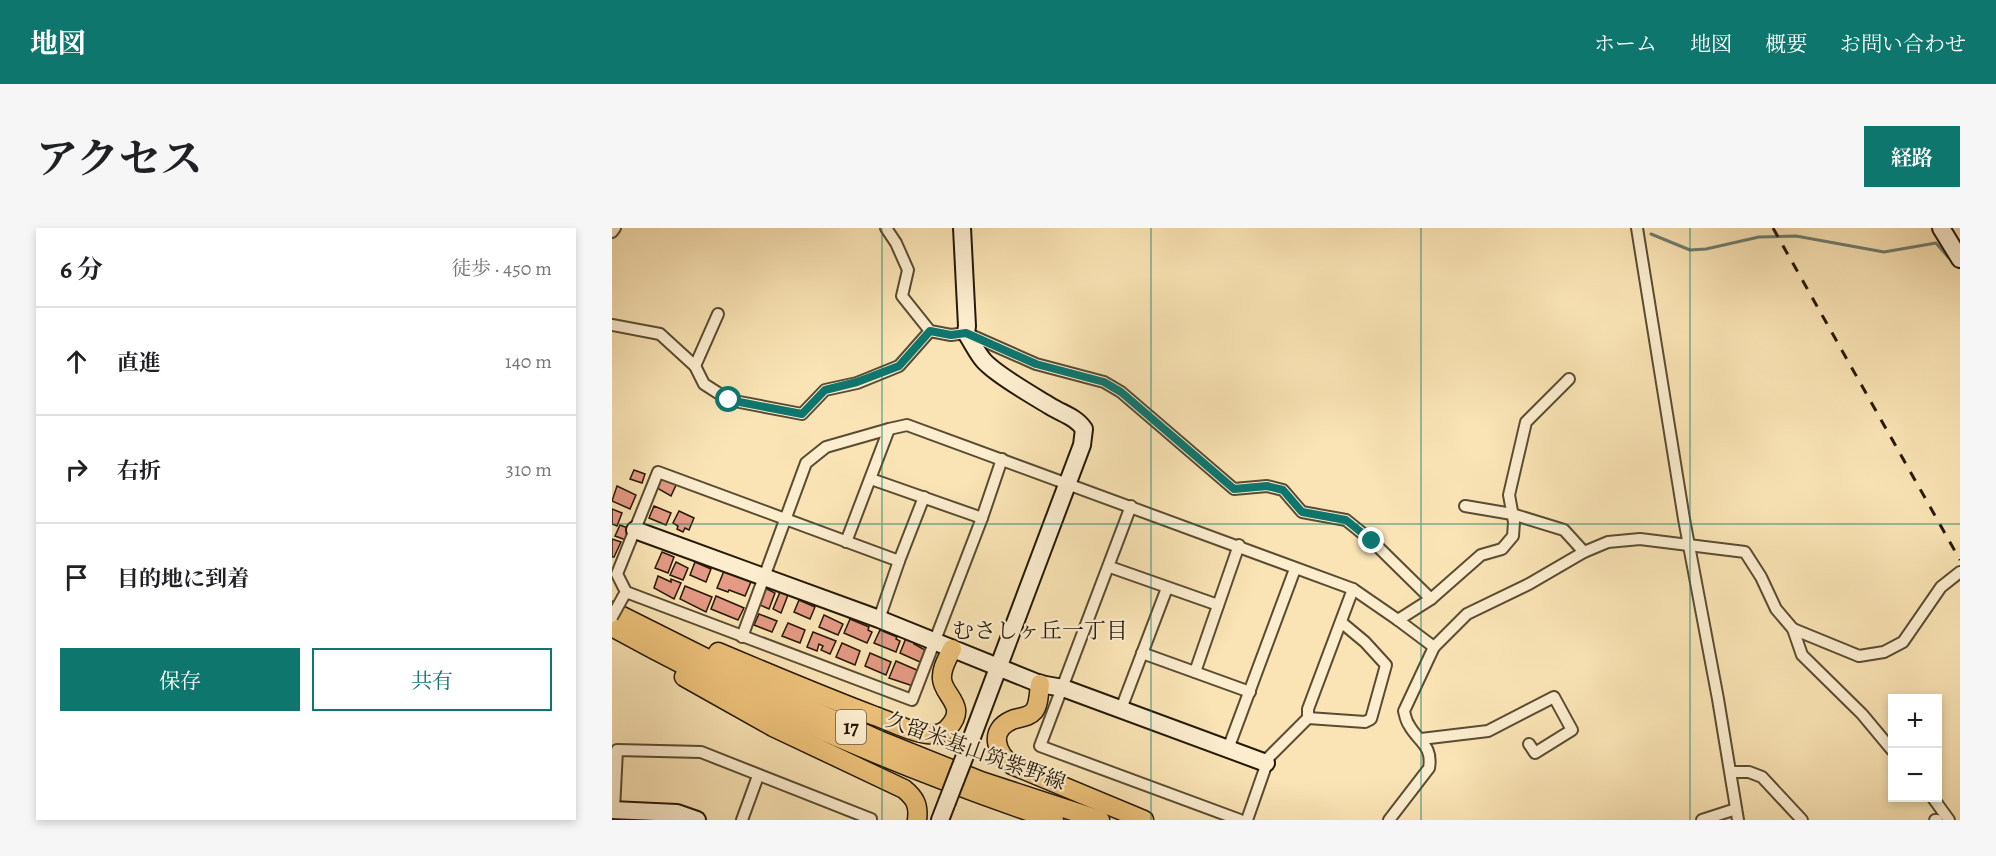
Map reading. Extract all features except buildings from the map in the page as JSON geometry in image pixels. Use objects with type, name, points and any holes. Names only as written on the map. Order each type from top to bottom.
[{"type":"main road","name":"久留米基山筑紫野線","points":[[620,600],[643,627],[788,699],[879,740],[981,781],[1100,820]]},
{"type":"main road","points":[[643,627],[685,639],[797,686],[925,734],[937,734],[950,727],[956,711],[955,702],[943,685],[942,679],[942,672],[952,649]]},
{"type":"main road","name":"久留米基山筑紫野線","points":[[618,630],[734,690],[847,741],[978,794],[1054,820]]},
{"type":"main road","points":[[618,630],[649,657],[773,727],[904,789],[917,804],[917,820]]},
{"type":"main road","points":[[1040,684],[1035,710],[1030,715],[1006,723],[998,735],[997,748],[1003,758],[1012,765],[1144,820]]},
{"type":"street","points":[[612,232],[615,228]]},
{"type":"street","points":[[886,228],[896,243],[908,270],[902,296],[930,331],[951,335],[966,333],[1036,364],[1104,382],[1121,392],[1234,489],[1267,486],[1283,490],[1302,512],[1346,520],[1372,541],[1431,599]]},
{"type":"street","points":[[940,820],[999,668],[1084,436],[1084,429],[1080,423],[993,369],[984,360],[966,333],[962,228]]},
{"type":"street","points":[[1637,228],[1689,544],[1738,820]]},
{"type":"street","points":[[1941,228],[1960,259]]},
{"type":"street","points":[[695,366],[718,314]]},
{"type":"street","points":[[612,325],[660,334],[695,366],[704,384],[729,400],[802,414],[825,390],[857,382],[899,366],[930,331]]},
{"type":"street","points":[[1398,620],[1431,599],[1481,555],[1502,549],[1512,536],[1514,522],[1509,495],[1526,422],[1569,379]]},
{"type":"street","points":[[742,637],[806,463],[826,447],[907,425],[1239,545],[1295,569],[1353,589],[1434,647]]},
{"type":"street","points":[[846,542],[889,429]]},
{"type":"street","points":[[620,600],[742,637],[912,700],[982,518],[1002,459]]},
{"type":"street","points":[[612,617],[620,600],[618,574],[658,472],[899,561]]},
{"type":"street","points":[[871,479],[982,518]]},
{"type":"street","points":[[879,619],[924,497]]},
{"type":"street","points":[[1131,506],[1110,567],[1040,746],[1239,820]]},
{"type":"street","points":[[1465,506],[1512,514],[1564,530],[1584,552]]},
{"type":"street","points":[[635,530],[879,619],[1040,684],[1063,688],[1266,764]]},
{"type":"street","points":[[1389,820],[1429,768],[1428,752],[1421,739],[1408,725],[1404,711],[1434,647],[1467,614],[1529,584],[1584,552],[1608,542],[1640,539],[1745,552],[1761,577],[1776,609],[1793,629],[1802,655],[1862,714],[1891,748]]},
{"type":"street","points":[[1195,672],[1239,545]]},
{"type":"street","points":[[1110,567],[1218,605]]},
{"type":"street","points":[[1228,749],[1295,569]]},
{"type":"street","points":[[1793,629],[1859,656],[1884,652],[1903,642],[1941,587],[1960,572]]},
{"type":"street","points":[[1121,709],[1167,588]]},
{"type":"street","points":[[1247,820],[1269,757],[1308,718],[1308,709],[1353,589]]},
{"type":"street","points":[[1308,718],[1365,722],[1371,719],[1386,665],[1365,642],[1341,622]]},
{"type":"street","points":[[1142,653],[1250,692]]},
{"type":"street","points":[[1421,739],[1488,731],[1554,697],[1572,730],[1534,753],[1529,744]]},
{"type":"street","points":[[697,820],[676,816],[613,813],[617,750],[701,752],[871,820]]},
{"type":"street","points":[[1731,772],[1749,772],[1762,777],[1802,820]]},
{"type":"street","points":[[742,820],[758,776]]},
{"type":"street","points":[[1936,802],[1949,820]]},
{"type":"street","points":[[1702,820],[1736,808]]},
{"type":"waterway","points":[[1651,234],[1690,250],[1706,249],[1759,237],[1796,236],[1884,252],[1936,243],[1951,258]]},
{"type":"railway","points":[[1773,228],[1960,560]]},
{"type":"district","name":"むさしヶ丘一丁目","points":[[1040,630]]},
{"type":"route","points":[[729,400],[802,414],[825,390],[857,382],[899,366],[930,331],[951,335],[966,333],[1036,364],[1104,382],[1121,392],[1234,489],[1267,486],[1283,490],[1302,512],[1346,520],[1372,541]]}]
